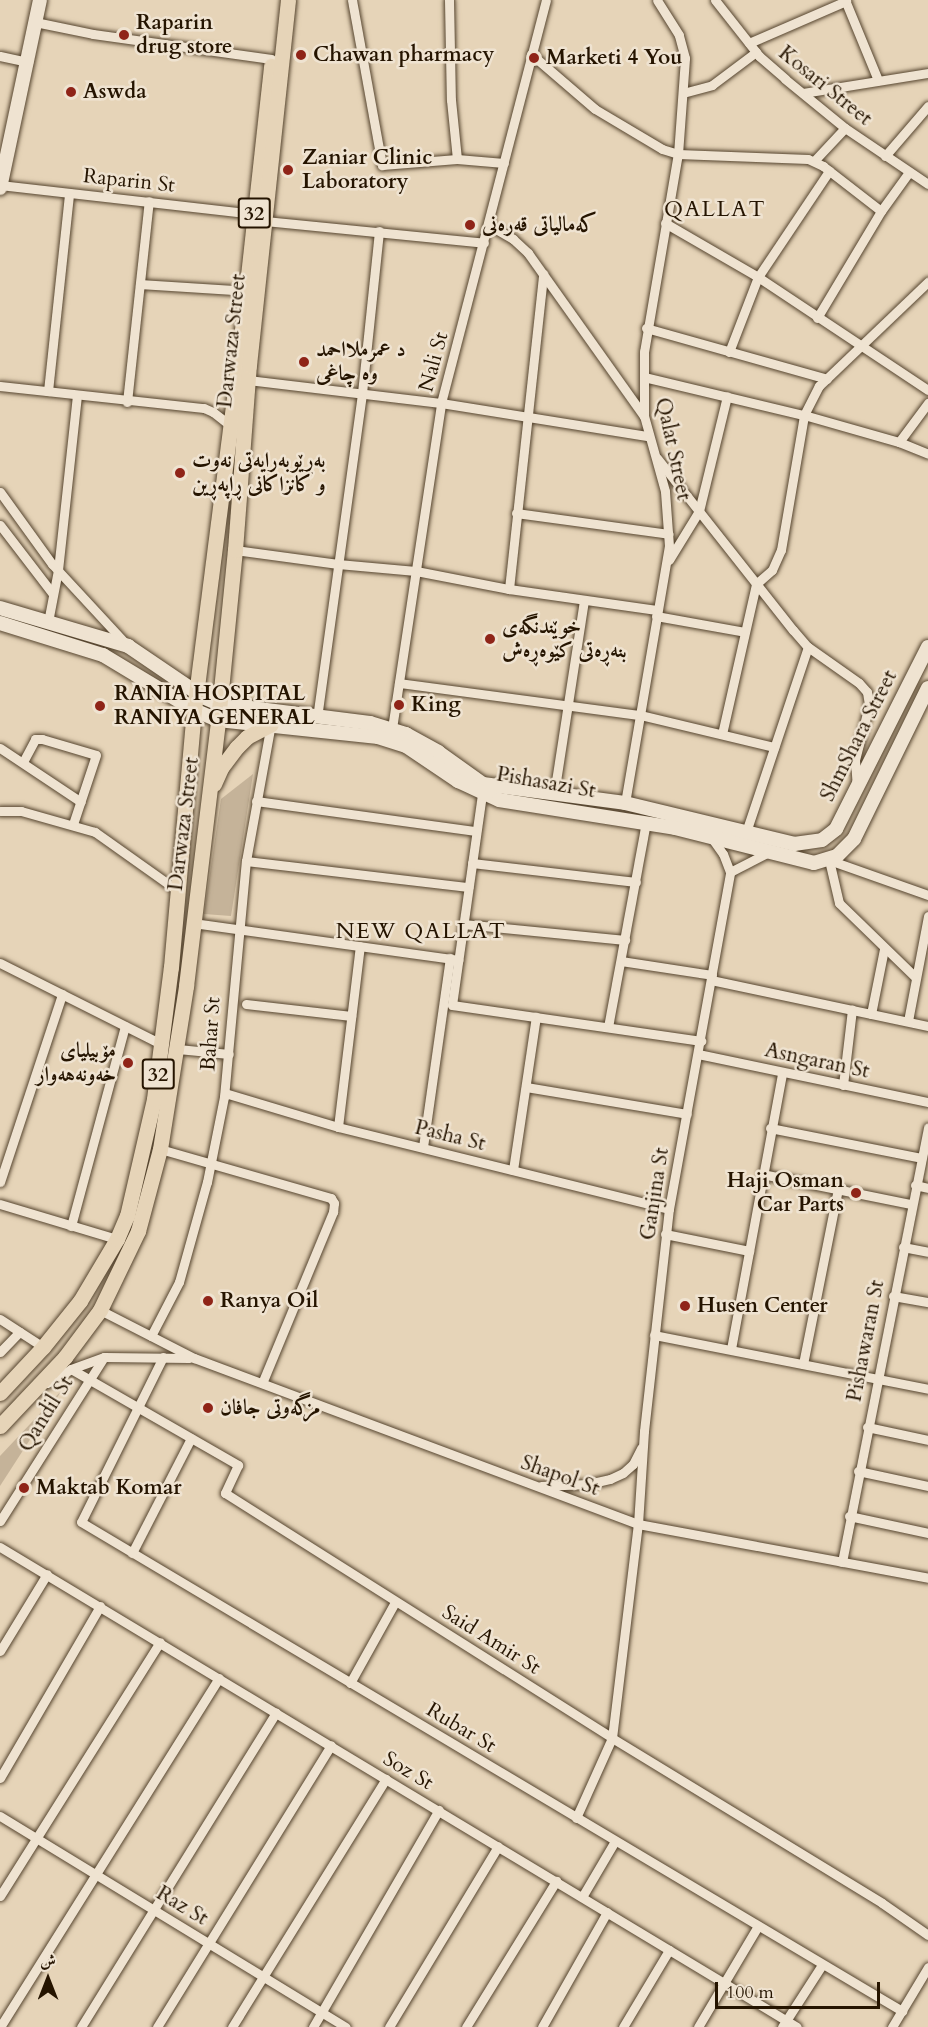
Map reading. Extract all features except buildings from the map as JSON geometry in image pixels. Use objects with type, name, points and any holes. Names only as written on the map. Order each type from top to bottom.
[{"type":"highway","name":"32","points":[[0,1393],[43,1347],[86,1293],[117,1239],[127,1215],[154,1099],[178,891],[196,692],[231,426],[252,292],[278,0]]},
{"type":"highway","name":"32","points":[[259,217],[288,0]]},
{"type":"highway","name":"Darwaza Street","points":[[0,1426],[77,1342],[100,1310],[138,1231],[160,1149],[178,1049],[218,720],[235,550],[252,292]]},
{"type":"highway","points":[[207,804],[219,774],[233,752],[247,737],[271,724]]},
{"type":"main road","points":[[0,186],[40,0]]},
{"type":"main road","name":"Pishasazi St","points":[[0,608],[128,646],[196,692],[219,704],[378,724],[391,735]]},
{"type":"main road","name":"Pishasazi St","points":[[0,623],[103,655],[194,710],[218,720],[391,735],[406,734],[438,752],[482,789],[511,802],[646,822],[710,835],[804,862],[830,860]]},
{"type":"main road","name":"ShmShara Street","points":[[822,840],[836,829],[928,647]]},
{"type":"main road","name":"ShmShara Street","points":[[830,860],[843,852],[859,831],[928,688]]},
{"type":"main road","name":"Pishasazi St","points":[[482,789],[554,794],[625,803],[794,844],[822,840]]},
{"type":"main road","points":[[822,840],[830,860]]},
{"type":"street","points":[[352,0],[382,165],[457,159],[504,163]]},
{"type":"street","points":[[449,0],[451,100],[457,159]]},
{"type":"street","name":"Nali St","points":[[391,735],[441,403],[546,0]]},
{"type":"street","name":"Qalat Street","points":[[625,803],[656,613],[667,564],[669,534],[665,491],[644,416],[644,376],[646,328],[678,154],[685,68],[684,47],[657,0]]},
{"type":"street","name":"Kosari Street","points":[[715,0],[756,52],[803,93],[846,128],[928,184]]},
{"type":"street","points":[[749,43],[846,1],[878,80]]},
{"type":"street","points":[[35,22],[93,34],[271,59]]},
{"type":"street","points":[[683,93],[712,85],[756,52]]},
{"type":"street","points":[[531,54],[595,109],[662,149],[678,154],[814,161],[881,211]]},
{"type":"street","points":[[0,56],[28,62]]},
{"type":"street","points":[[803,93],[928,73]]},
{"type":"street","points":[[885,156],[928,106]]},
{"type":"street","points":[[814,161],[846,128]]},
{"type":"street","points":[[729,352],[758,277],[829,171]]},
{"type":"street","points":[[817,318],[881,211],[909,172]]},
{"type":"street","name":"Raparin St","points":[[0,186],[149,201],[259,217],[484,243]]},
{"type":"street","points":[[48,391],[69,193]]},
{"type":"street","points":[[127,402],[149,201]]},
{"type":"street","points":[[665,223],[758,277],[928,390]]},
{"type":"street","points":[[489,225],[513,239],[528,253],[644,416]]},
{"type":"street","points":[[317,718],[362,393],[379,231]]},
{"type":"street","points":[[509,589],[543,274]]},
{"type":"street","points":[[722,734],[756,584],[772,570],[781,550],[804,415],[819,386],[928,282]]},
{"type":"street","points":[[140,284],[252,292]]},
{"type":"street","points":[[646,328],[827,379]]},
{"type":"street","points":[[644,376],[804,415],[899,442],[928,454]]},
{"type":"street","points":[[248,380],[441,403],[648,436]]},
{"type":"street","points":[[0,386],[127,402],[204,408],[231,426]]},
{"type":"street","points":[[48,622],[58,570],[77,395]]},
{"type":"street","points":[[667,564],[699,511],[727,396]]},
{"type":"street","points":[[899,442],[928,403]]},
{"type":"street","points":[[653,453],[808,647],[859,683],[867,693],[869,705],[855,760],[857,788]]},
{"type":"street","points":[[0,492],[33,541],[128,646]]},
{"type":"street","points":[[516,513],[669,534]]},
{"type":"street","points":[[0,525],[53,594]]},
{"type":"street","points":[[235,550],[338,564],[416,571],[656,613],[745,632]]},
{"type":"street","points":[[554,794],[584,600]]},
{"type":"street","points":[[746,832],[808,647]]},
{"type":"street","points":[[399,683],[640,715],[774,747]]},
{"type":"street","name":"Bahar St","points":[[151,1336],[179,1281],[211,1162],[225,1093],[246,861],[271,724]]},
{"type":"street","points":[[23,762],[35,739],[96,755],[73,824]]},
{"type":"street","points":[[0,748],[81,802]]},
{"type":"street","points":[[423,1147],[454,959],[463,924],[482,789]]},
{"type":"street","points":[[256,801],[476,831]]},
{"type":"street","points":[[0,811],[21,811],[73,824],[103,837],[178,891]]},
{"type":"street","points":[[608,1027],[646,822]]},
{"type":"street","points":[[710,835],[723,855],[730,872],[767,853]]},
{"type":"street","points":[[830,860],[928,895]]},
{"type":"street","points":[[830,860],[839,903],[916,978]]},
{"type":"street","points":[[246,861],[468,888]]},
{"type":"street","points":[[472,862],[636,882]]},
{"type":"street","name":"Ganjina St","points":[[576,1818],[612,1738],[638,1524],[644,1431],[665,1234],[730,872]]},
{"type":"street","points":[[908,1021],[928,916]]},
{"type":"street","points":[[193,923],[239,927],[454,959]]},
{"type":"street","points":[[463,924],[625,940]]},
{"type":"street","points":[[338,1127],[360,946]]},
{"type":"street","points":[[871,1014],[884,949]]},
{"type":"street","points":[[454,959],[452,1005],[701,1041]]},
{"type":"street","points":[[621,961],[712,977],[928,1026]]},
{"type":"street","points":[[0,963],[161,1044]]},
{"type":"street","points":[[0,1182],[62,994]]},
{"type":"street","points":[[246,1004],[351,1017]]},
{"type":"street","points":[[843,1085],[852,1010]]},
{"type":"street","points":[[513,1170],[536,1017]]},
{"type":"street","points":[[72,1226],[125,1026]]},
{"type":"street","points":[[178,1049],[230,1054]]},
{"type":"street","name":"Asngaran St","points":[[698,1054],[928,1102]]},
{"type":"street","points":[[732,1349],[770,1128],[782,1073]]},
{"type":"street","points":[[526,1087],[687,1114]]},
{"type":"street","name":"Pasha St","points":[[225,1093],[338,1127],[669,1209]]},
{"type":"street","name":"Pishawaran St","points":[[842,1562],[849,1516],[928,1127]]},
{"type":"street","points":[[770,1128],[921,1158]]},
{"type":"street","points":[[160,1149],[331,1198],[334,1203],[333,1212],[262,1383]]},
{"type":"street","points":[[762,1174],[911,1204]]},
{"type":"street","points":[[915,1185],[928,1188]]},
{"type":"street","points":[[803,1364],[838,1189]]},
{"type":"street","points":[[0,1204],[117,1239]]},
{"type":"street","points":[[665,1234],[748,1251]]},
{"type":"street","points":[[903,1247],[928,1252]]},
{"type":"street","points":[[893,1296],[928,1302]]},
{"type":"street","points":[[100,1310],[194,1358]]},
{"type":"street","points":[[0,1319],[43,1347]]},
{"type":"street","points":[[0,1352],[19,1332]]},
{"type":"street","points":[[654,1335],[928,1389]]},
{"type":"street","points":[[37,1388],[71,1369],[104,1357],[194,1358]]},
{"type":"street","name":"Qandil St","points":[[0,1521],[104,1357]]},
{"type":"street","points":[[140,1408],[163,1357]]},
{"type":"street","name":"Shapol St","points":[[194,1358],[638,1524],[928,1578]]},
{"type":"street","name":"Said Amir St","points":[[71,1369],[238,1465],[225,1493],[612,1738],[882,1903],[928,1935]]},
{"type":"street","name":"Rubar St","points":[[140,1408],[81,1522],[902,2011]]},
{"type":"street","points":[[867,1427],[928,1440]]},
{"type":"street","points":[[517,1480],[543,1486],[562,1486],[610,1479],[623,1473],[633,1464],[641,1450],[644,1431]]},
{"type":"street","points":[[132,1553],[191,1438]]},
{"type":"street","points":[[858,1471],[928,1486]]},
{"type":"street","points":[[849,1516],[928,1533]]},
{"type":"street","name":"Soz St","points":[[0,1546],[725,1983],[784,2023],[797,2027]]},
{"type":"street","points":[[0,1651],[47,1574]]},
{"type":"street","points":[[350,1683],[395,1602]]},
{"type":"street","points":[[0,1778],[100,1606]]},
{"type":"street","points":[[0,1896],[160,1642]]},
{"type":"street","points":[[0,2027],[219,1678]]},
{"type":"street","points":[[81,2027],[276,1712]]},
{"type":"street","points":[[157,2027],[331,1745]]},
{"type":"street","points":[[232,2027],[386,1779]]},
{"type":"street","points":[[313,2027],[439,1810]]},
{"type":"street","name":"Raz St","points":[[0,1816],[346,2027]]},
{"type":"street","points":[[582,1897],[615,1841]]},
{"type":"street","points":[[389,2027],[498,1846]]},
{"type":"street","points":[[466,2027],[556,1881]]},
{"type":"street","points":[[542,2027],[607,1912]]},
{"type":"street","points":[[698,2027],[758,1926]]},
{"type":"street","points":[[623,2027],[669,1950]]},
{"type":"street","points":[[784,2023],[822,1965]]},
{"type":"street","points":[[892,2027],[928,1967]]},
{"type":"shaded area","points":[[253,774],[231,916],[204,914],[221,799]]},
{"type":"shaded area","points":[[62,1390],[0,1486],[0,1456]]},
{"type":"place","name":"Raparin drug store","points":[[124,35]]},
{"type":"place","name":"Chawan pharmacy","points":[[301,55]]},
{"type":"place","name":"Marketi 4 You","points":[[534,58]]},
{"type":"place","name":"Aswda","points":[[71,92]]},
{"type":"place","name":"Zaniar Clinic Laboratory","points":[[288,170]]},
{"type":"place","name":"کەمالیاتی قەرەنی","points":[[470,225]]},
{"type":"place","name":"د عمرملااحمد وه چاغى","points":[[304,362]]},
{"type":"place","name":"بەڕێوبەرایەتی نەوت و کانزاکانی ڕاپەڕین","points":[[180,473]]},
{"type":"place","name":"خوێندنگەی بنەڕەتی کێوەڕەش","points":[[490,639]]},
{"type":"place","name":"King","points":[[399,705]]},
{"type":"place","name":"RANIA HOSPITAL RANIYA GENERAL","points":[[100,706]]},
{"type":"place","name":"مۆبیلیای خەونەهەوار","points":[[128,1063]]},
{"type":"place","name":"Haji Osman Car Parts","points":[[856,1193]]},
{"type":"place","name":"Ranya Oil","points":[[208,1301]]},
{"type":"place","name":"Husen Center","points":[[685,1306]]},
{"type":"place","name":"مزگەوتی جافان","points":[[208,1408]]},
{"type":"place","name":"Maktab Komar","points":[[24,1488]]},
{"type":"district","name":"QALLAT","points":[[715,210]]},
{"type":"district","name":"NEW QALLAT","points":[[421,932]]}]
